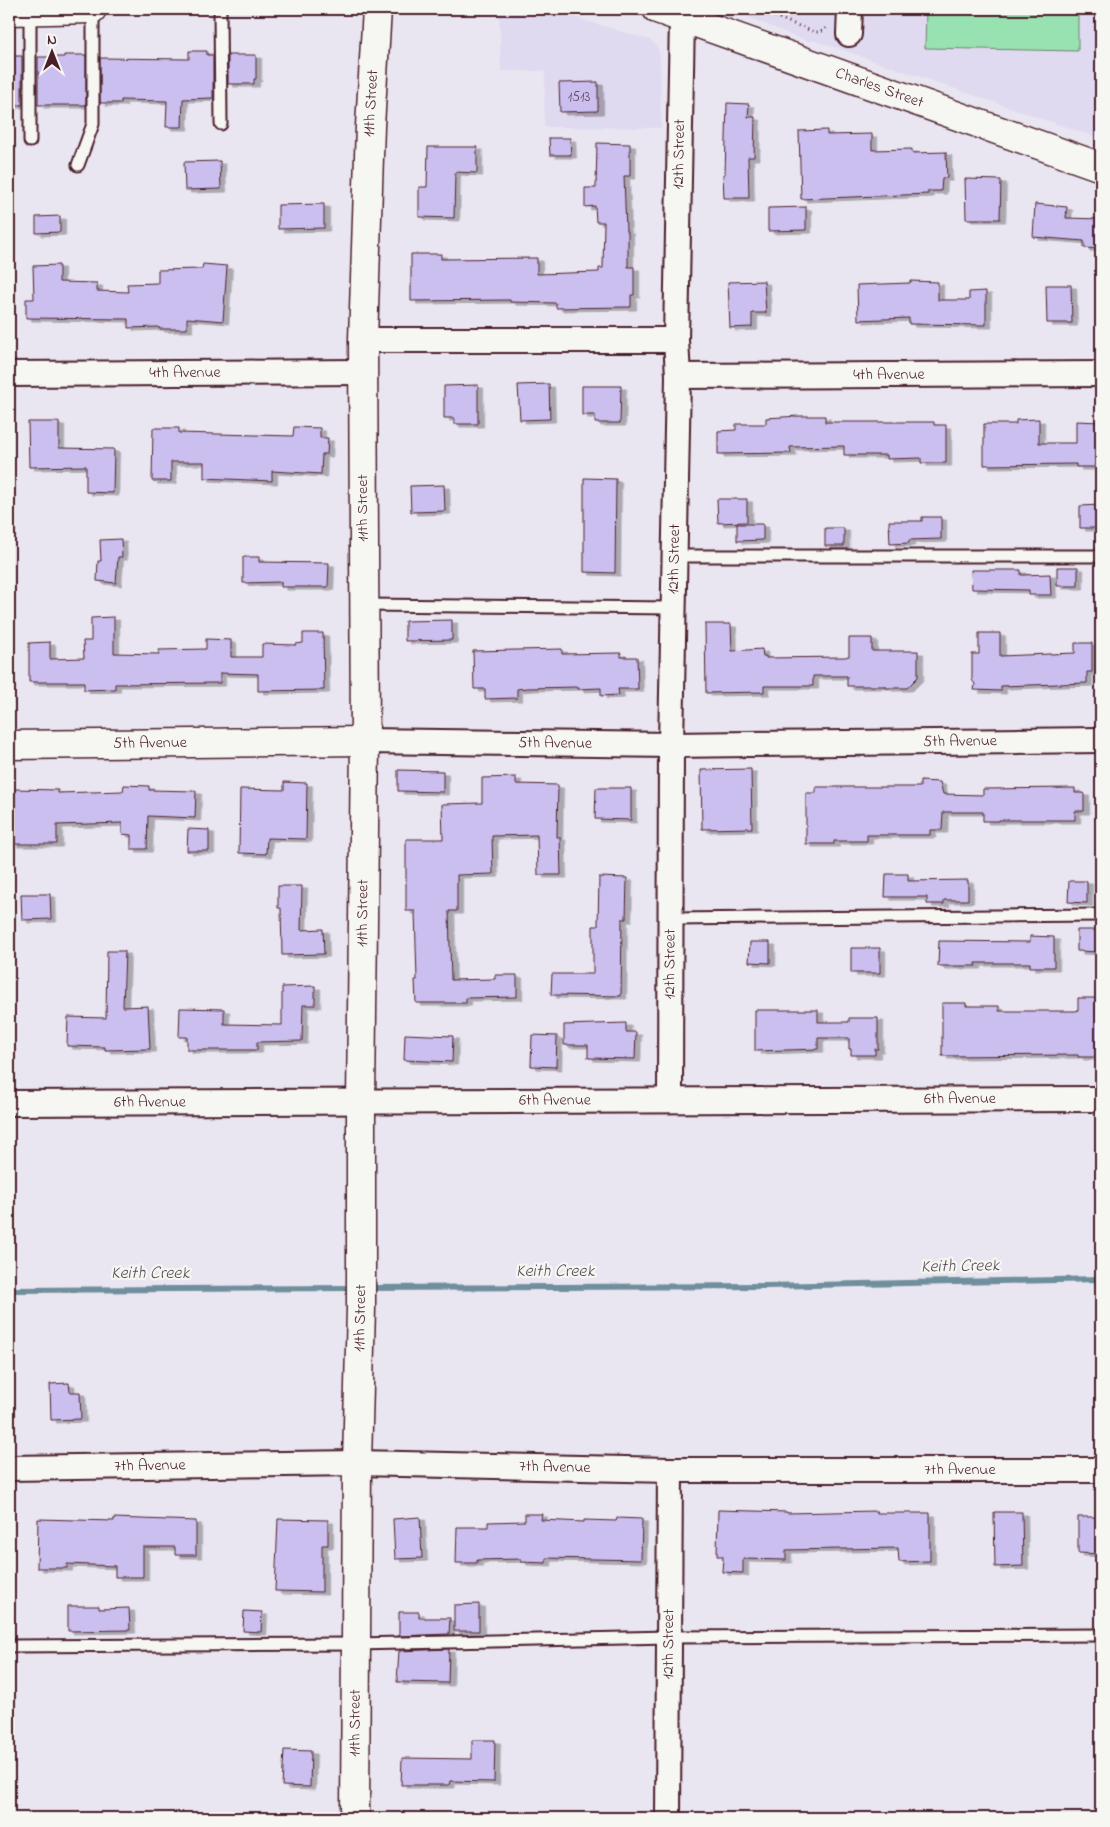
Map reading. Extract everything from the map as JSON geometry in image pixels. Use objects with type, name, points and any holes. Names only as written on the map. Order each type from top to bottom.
[{"type":"main road","points":[[19,11],[92,9]]},
{"type":"main road","name":"11th Street","points":[[355,1818],[365,741],[362,372],[370,126],[377,9]]},
{"type":"main road","name":"Charles Street","points":[[657,9],[1101,167]]},
{"type":"main road","name":"5th Avenue","points":[[9,745],[365,741]]},
{"type":"street","points":[[838,30],[850,9]]},
{"type":"street","name":"12th Street","points":[[670,1099],[671,745],[682,18]]},
{"type":"street","points":[[363,340],[676,340]]},
{"type":"street","name":"4th Avenue","points":[[9,374],[362,372]]},
{"type":"street","name":"4th Avenue","points":[[678,376],[1101,374]]},
{"type":"street","name":"5th Avenue","points":[[365,741],[671,745],[1101,740]]},
{"type":"street","name":"6th Avenue","points":[[9,1103],[670,1099],[1101,1099]]},
{"type":"street","name":"7th Avenue","points":[[9,1468],[357,1463],[670,1470],[1101,1470]]},
{"type":"street","name":"12th Street","points":[[668,1818],[670,1470]]},
{"type":"lane","points":[[78,165],[93,124],[92,9]]},
{"type":"lane","points":[[220,9],[221,124]]},
{"type":"lane","points":[[19,11],[30,141]]},
{"type":"lane","points":[[674,556],[1101,556]]},
{"type":"lane","points":[[364,605],[674,608]]},
{"type":"lane","points":[[671,920],[1101,915]]},
{"type":"lane","points":[[9,1646],[356,1644],[669,1637],[1101,1635]]},
{"type":"path","points":[[756,9],[814,32],[838,30]]},
{"type":"shaded area","points":[[729,9],[1101,9],[1101,139],[816,41],[808,41],[796,37]]},
{"type":"shaded area","points":[[499,12],[549,14],[577,18],[650,40],[657,46],[660,56],[661,128],[544,127],[545,71],[501,71]]},
{"type":"green space","points":[[926,9],[1078,9],[1078,51],[925,48]]},
{"type":"building","points":[[189,51],[207,51],[207,55],[213,55],[213,98],[183,99],[182,127],[166,127],[167,101],[121,100],[121,103],[100,103],[100,58],[189,59]]},
{"type":"building","points":[[64,55],[86,55],[86,105],[38,105],[38,57],[64,57]]},
{"type":"building","points":[[228,55],[256,55],[256,79],[254,79],[254,84],[228,84]]},
{"type":"building","points":[[9,56],[22,56],[22,105],[9,105]]},
{"type":"building","points":[[598,82],[598,111],[560,112],[559,83]]},
{"type":"building","points":[[727,103],[749,104],[748,117],[755,117],[754,157],[748,157],[749,198],[724,198],[723,174],[725,174]]},
{"type":"building","points":[[827,130],[827,135],[872,134],[872,150],[912,149],[912,153],[946,152],[947,178],[942,178],[941,191],[928,191],[928,194],[801,199],[799,131]]},
{"type":"building","points":[[549,138],[570,138],[571,155],[550,155]]},
{"type":"building","points":[[597,143],[630,144],[630,176],[624,176],[626,231],[628,231],[628,267],[634,267],[634,295],[631,295],[631,307],[556,308],[556,303],[510,302],[510,300],[411,301],[411,254],[441,254],[441,259],[537,258],[537,274],[599,272],[599,268],[603,268],[604,222],[596,222],[595,206],[585,207],[585,188],[596,188]]},
{"type":"building","points":[[428,147],[477,147],[477,173],[455,172],[454,218],[419,217],[419,187],[427,187]]},
{"type":"building","points":[[220,161],[221,189],[185,190],[184,162]]},
{"type":"building","points":[[965,179],[1001,180],[1000,219],[966,219]]},
{"type":"building","points":[[324,204],[324,228],[278,229],[278,205]]},
{"type":"building","points":[[1035,204],[1067,207],[1066,218],[1101,219],[1101,249],[1084,248],[1084,241],[1033,237]]},
{"type":"building","points":[[806,207],[806,230],[768,231],[768,208]]},
{"type":"building","points":[[60,216],[60,232],[36,233],[36,217]]},
{"type":"building","points":[[203,264],[227,266],[223,321],[187,318],[187,329],[159,329],[159,327],[128,328],[128,319],[26,318],[26,299],[34,299],[33,266],[59,265],[59,282],[97,283],[97,291],[128,292],[127,284],[158,283],[158,270],[202,269]]},
{"type":"building","points":[[764,281],[766,313],[752,313],[752,327],[730,328],[728,282]]},
{"type":"building","points":[[910,281],[938,282],[938,300],[969,300],[969,292],[986,291],[986,325],[909,324],[909,318],[858,320],[857,285],[910,283]]},
{"type":"building","points":[[1046,285],[1071,285],[1072,323],[1047,323]]},
{"type":"building","points":[[549,384],[550,419],[520,420],[518,385]]},
{"type":"building","points":[[478,385],[478,424],[454,424],[454,418],[444,418],[444,386]]},
{"type":"building","points":[[582,386],[621,386],[620,423],[595,423],[595,415],[582,415]]},
{"type":"building","points":[[825,416],[825,422],[934,422],[934,425],[946,425],[946,463],[921,463],[921,458],[887,459],[887,455],[844,455],[844,446],[790,447],[791,453],[718,454],[718,431],[736,430],[736,424],[766,424],[766,418]]},
{"type":"building","points":[[1039,419],[1039,443],[1076,443],[1076,421],[1101,422],[1101,467],[1076,467],[1076,464],[984,465],[984,424],[1016,424],[1016,420]]},
{"type":"building","points":[[28,422],[59,422],[59,448],[114,449],[113,493],[86,492],[86,466],[29,467]]},
{"type":"building","points":[[294,427],[320,428],[320,438],[328,438],[327,454],[322,454],[321,474],[272,471],[272,481],[204,478],[204,462],[171,462],[171,481],[152,481],[153,428],[179,428],[179,433],[293,436]]},
{"type":"building","points":[[584,478],[616,479],[615,573],[584,572]]},
{"type":"building","points":[[444,485],[445,511],[411,512],[410,486]]},
{"type":"building","points":[[717,499],[747,499],[747,522],[718,523]]},
{"type":"building","points":[[1101,505],[1101,528],[1080,528],[1080,506]]},
{"type":"building","points":[[922,517],[941,517],[941,539],[909,540],[909,543],[890,544],[889,521],[922,521]]},
{"type":"building","points":[[737,524],[763,524],[763,540],[737,541]]},
{"type":"building","points":[[825,528],[844,528],[844,546],[825,546]]},
{"type":"building","points":[[121,539],[122,557],[118,557],[116,583],[97,581],[98,561],[101,561],[100,540]]},
{"type":"building","points":[[243,557],[259,557],[259,562],[329,563],[328,587],[281,587],[281,582],[243,583]]},
{"type":"building","points":[[1057,567],[1078,567],[1078,586],[1057,586]]},
{"type":"building","points":[[971,570],[1021,570],[1021,575],[1050,574],[1051,595],[1029,595],[1029,590],[972,589]]},
{"type":"building","points":[[114,617],[114,653],[159,654],[159,650],[206,649],[206,639],[231,640],[231,657],[262,657],[262,644],[296,645],[303,643],[303,633],[323,633],[324,690],[258,691],[258,674],[220,673],[220,683],[115,684],[115,689],[84,690],[84,682],[29,682],[29,643],[50,642],[50,659],[84,658],[83,641],[91,641],[91,618]]},
{"type":"building","points":[[452,620],[452,640],[405,641],[405,621]]},
{"type":"building","points":[[705,624],[731,624],[732,651],[762,649],[763,656],[766,656],[766,658],[845,657],[849,656],[849,638],[872,638],[872,651],[918,651],[918,677],[907,688],[847,686],[847,676],[813,676],[813,686],[764,686],[764,692],[706,693]]},
{"type":"building","points":[[979,633],[1000,633],[1000,656],[1075,653],[1075,643],[1092,643],[1092,672],[1087,672],[1087,683],[1001,686],[1001,691],[974,690],[972,654],[979,654]]},
{"type":"building","points":[[562,649],[562,654],[621,653],[621,657],[637,657],[638,689],[618,689],[619,695],[601,696],[601,688],[528,688],[517,689],[517,698],[485,699],[485,689],[474,689],[473,651]]},
{"type":"building","points":[[751,769],[752,828],[702,829],[701,770]]},
{"type":"building","points":[[398,770],[443,771],[443,792],[398,791]]},
{"type":"building","points":[[516,777],[516,784],[558,785],[557,837],[560,837],[561,875],[538,875],[537,835],[492,836],[493,874],[457,875],[457,911],[449,911],[451,980],[495,979],[495,975],[517,975],[517,997],[466,998],[466,1003],[416,1003],[415,911],[406,911],[406,839],[443,839],[442,804],[482,803],[482,778]]},
{"type":"building","points":[[920,781],[940,782],[943,794],[983,795],[983,789],[1075,788],[1075,793],[1084,793],[1084,811],[1075,811],[1075,820],[999,821],[983,821],[983,812],[943,812],[942,830],[930,830],[930,835],[867,835],[867,841],[834,841],[834,844],[806,844],[806,793],[816,793],[816,787],[920,787]]},
{"type":"building","points":[[284,782],[307,783],[306,839],[267,838],[266,854],[239,853],[240,789],[284,790]]},
{"type":"building","points":[[124,785],[149,786],[149,790],[196,791],[195,818],[148,816],[147,849],[131,849],[131,835],[122,834],[122,823],[57,825],[57,844],[12,844],[13,789],[58,790],[58,793],[123,791]]},
{"type":"building","points":[[596,788],[631,788],[631,820],[595,819]]},
{"type":"building","points":[[188,829],[209,830],[209,851],[187,851]]},
{"type":"building","points":[[886,874],[908,874],[908,881],[968,880],[968,900],[944,900],[944,904],[927,904],[927,897],[885,897]]},
{"type":"building","points":[[599,877],[627,878],[626,919],[622,919],[621,996],[551,995],[552,974],[593,974],[593,926],[598,926]]},
{"type":"building","points":[[1069,881],[1087,881],[1087,903],[1068,902]]},
{"type":"building","points":[[278,886],[302,886],[301,930],[323,929],[324,954],[282,955],[281,908],[278,908]]},
{"type":"building","points":[[21,894],[50,894],[51,919],[22,920]]},
{"type":"building","points":[[1077,930],[1101,930],[1101,952],[1077,951]]},
{"type":"building","points":[[1030,936],[1054,937],[1054,967],[1030,967],[1030,963],[976,963],[976,966],[938,966],[939,941],[1030,942]]},
{"type":"building","points":[[750,942],[770,942],[770,963],[749,962]]},
{"type":"building","points":[[851,948],[880,948],[880,973],[851,973]]},
{"type":"building","points":[[107,951],[125,951],[123,1007],[148,1006],[150,1049],[105,1050],[105,1047],[67,1046],[68,1017],[106,1018]]},
{"type":"building","points":[[315,986],[315,1005],[303,1005],[302,1041],[257,1042],[257,1050],[187,1050],[187,1037],[179,1037],[180,1008],[224,1009],[224,1024],[282,1025],[282,987]]},
{"type":"building","points":[[1078,998],[1101,998],[1100,1057],[1078,1057],[1078,1055],[942,1056],[942,1003],[966,1003],[966,1006],[999,1006],[999,1011],[1076,1011],[1078,1010]]},
{"type":"building","points":[[755,1010],[818,1010],[818,1022],[849,1022],[849,1018],[878,1018],[878,1049],[875,1049],[875,1055],[851,1055],[849,1038],[818,1038],[818,1049],[755,1051]]},
{"type":"building","points":[[626,1023],[626,1032],[636,1032],[635,1059],[588,1058],[588,1045],[564,1045],[564,1025]]},
{"type":"building","points":[[405,1034],[453,1036],[452,1062],[404,1060]]},
{"type":"building","points":[[532,1035],[557,1036],[556,1067],[531,1066]]},
{"type":"building","points":[[69,1383],[70,1392],[80,1392],[81,1419],[51,1420],[50,1384]]},
{"type":"building","points":[[718,1510],[787,1513],[877,1511],[877,1513],[930,1513],[930,1561],[899,1562],[898,1548],[786,1550],[786,1560],[743,1559],[743,1573],[722,1572],[723,1556],[717,1556]]},
{"type":"building","points":[[994,1512],[1022,1512],[1023,1566],[995,1567]]},
{"type":"building","points":[[525,1514],[542,1514],[541,1520],[584,1522],[584,1520],[616,1521],[617,1518],[642,1519],[641,1560],[546,1558],[546,1563],[521,1562],[521,1559],[477,1560],[477,1563],[456,1563],[457,1527],[488,1527],[488,1522],[525,1521]]},
{"type":"building","points":[[420,1517],[422,1558],[395,1559],[393,1519]]},
{"type":"building","points":[[1078,1517],[1101,1517],[1101,1554],[1078,1553]]},
{"type":"building","points":[[114,1518],[196,1521],[196,1555],[175,1555],[175,1547],[143,1547],[143,1577],[115,1577],[115,1566],[67,1564],[67,1568],[37,1568],[38,1519],[114,1521]]},
{"type":"building","points":[[278,1519],[328,1520],[328,1545],[322,1545],[322,1592],[275,1591]]},
{"type":"building","points":[[479,1604],[479,1631],[454,1631],[454,1605]]},
{"type":"building","points":[[68,1606],[99,1606],[99,1609],[129,1608],[130,1630],[68,1631]]},
{"type":"building","points":[[244,1611],[262,1612],[261,1632],[243,1631]]},
{"type":"building","points":[[399,1612],[419,1612],[419,1618],[450,1618],[449,1634],[399,1636]]},
{"type":"building","points":[[449,1649],[448,1683],[397,1682],[399,1651]]},
{"type":"building","points":[[472,1740],[495,1740],[494,1782],[450,1781],[449,1785],[401,1785],[402,1758],[472,1759]]},
{"type":"building","points":[[284,1750],[311,1751],[310,1787],[282,1786]]},
{"type":"waterway","name":"Keith Creek","points":[[368,1288],[767,1286],[1101,1279]]},
{"type":"waterway","name":"Keith Creek","points":[[9,1290],[355,1288]]}]
